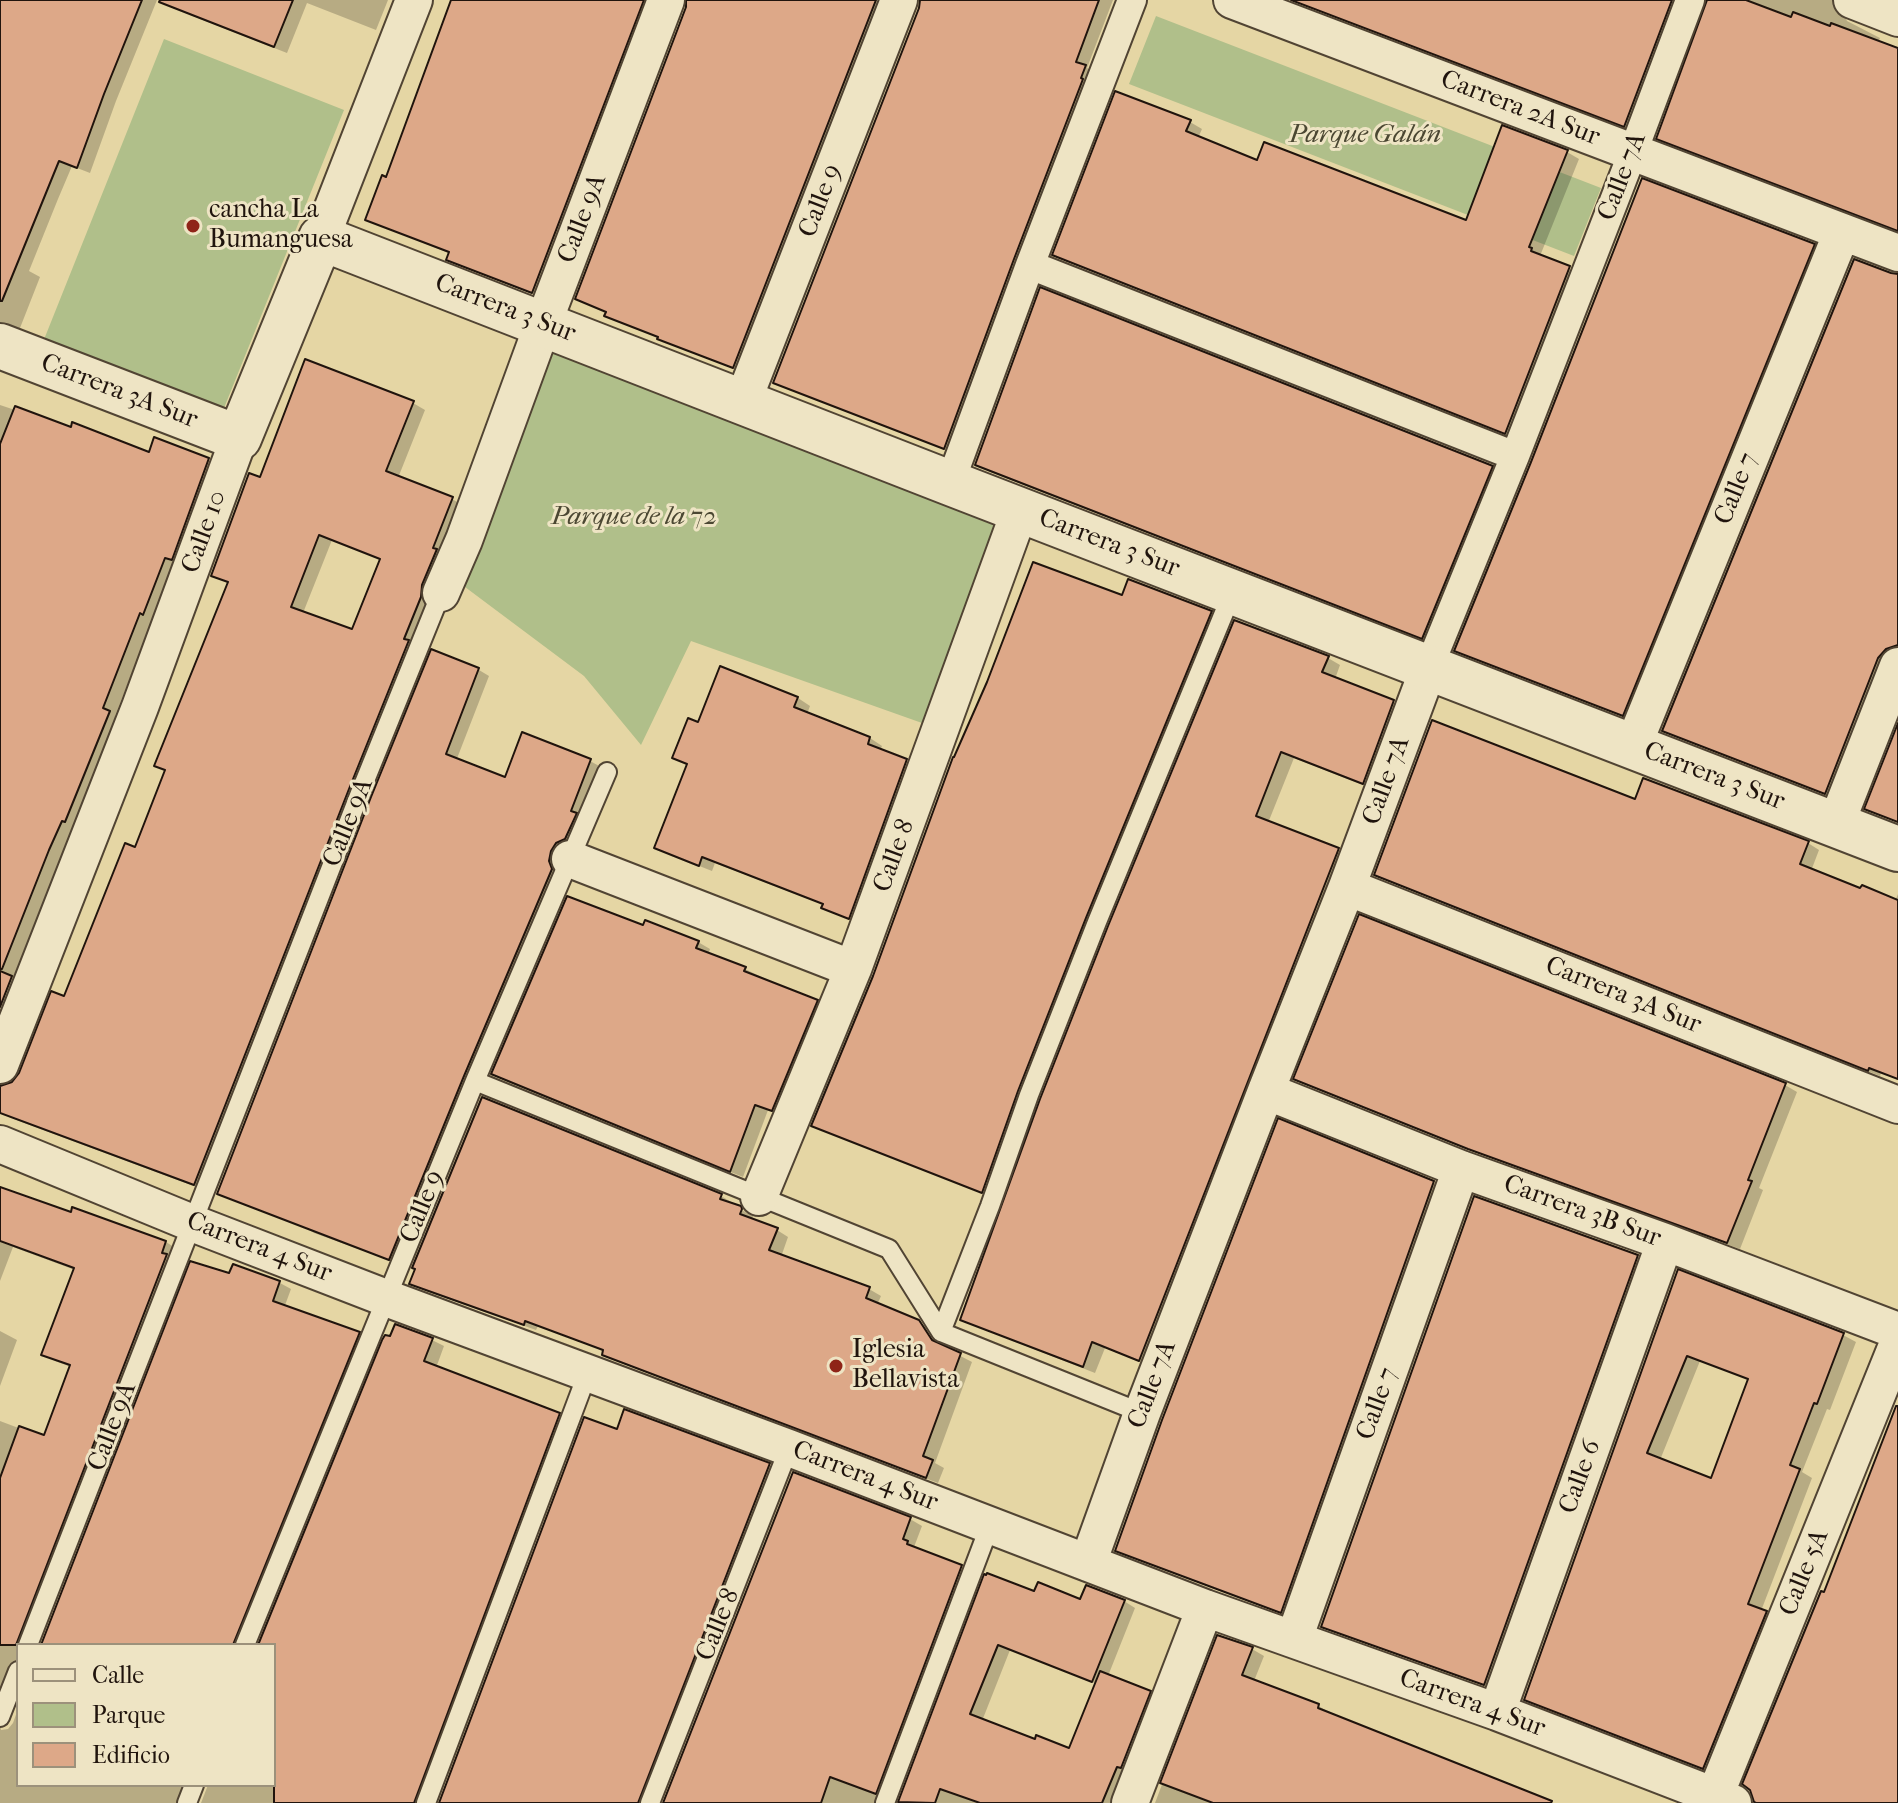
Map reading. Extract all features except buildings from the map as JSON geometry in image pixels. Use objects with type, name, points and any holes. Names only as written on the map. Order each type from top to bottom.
[{"type":"street","name":"Calle 10","points":[[0,1065],[140,707],[239,438],[414,0]]},
{"type":"street","name":"Calle 9A","points":[[441,593],[464,540],[666,0]]},
{"type":"street","name":"Calle 9","points":[[743,401],[899,0]]},
{"type":"street","points":[[950,483],[1132,0]]},
{"type":"street","name":"Carrera 2A Sur","points":[[1232,0],[1898,253]]},
{"type":"street","name":"Calle 7A","points":[[1088,1563],[1142,1413],[1347,887],[1429,667],[1515,456],[1690,0]]},
{"type":"street","points":[[1852,0],[1898,18]]},
{"type":"street","name":"Calle 7","points":[[1633,746],[1842,232]]},
{"type":"street","name":"Carrera 3 Sur","points":[[321,238],[1898,849]]},
{"type":"street","points":[[1030,265],[1515,456]]},
{"type":"street","name":"Carrera 3A Sur","points":[[0,346],[239,438]]},
{"type":"street","name":"Calle 8","points":[[759,1197],[853,969],[1020,510]]},
{"type":"street","points":[[1836,824],[1898,666]]},
{"type":"street","points":[[570,859],[853,969]]},
{"type":"street","name":"Carrera 3A Sur","points":[[1347,887],[1898,1105]]},
{"type":"street","name":"Carrera 3B Sur","points":[[1266,1091],[1461,1169],[1665,1242],[1898,1331]]},
{"type":"street","name":"Carrera 4 Sur","points":[[0,1144],[386,1298],[1205,1608],[1497,1712],[1720,1801]]},
{"type":"street","name":"Calle 7","points":[[1294,1639],[1461,1169]]},
{"type":"street","name":"Calle 6","points":[[1497,1712],[1665,1242]]},
{"type":"street","name":"Calle 5A","points":[[1720,1801],[1898,1343]]},
{"type":"street","points":[[1130,1803],[1205,1608]]},
{"type":"lane","points":[[941,1332],[1085,951],[1233,591]]},
{"type":"lane","name":"Calle 9A","points":[[29,1643],[441,593]]},
{"type":"lane","name":"Calle 9","points":[[246,1643],[475,1081],[607,772]]},
{"type":"lane","points":[[475,1081],[889,1249],[941,1332],[1142,1413]]},
{"type":"lane","points":[[426,1803],[588,1372]]},
{"type":"lane","name":"Calle 8","points":[[650,1803],[789,1448]]},
{"type":"lane","points":[[885,1803],[990,1525]]},
{"type":"lane","points":[[0,1717],[16,1676]]},
{"type":"green space","name":"Parque Galán","points":[[1156,16],[1601,188],[1574,256],[1129,84]]},
{"type":"green space","name":"cancha La Bumanguesa","points":[[164,39],[344,110],[222,413],[43,342]]},
{"type":"green space","name":"Parque de la 72","points":[[556,343],[1002,510],[922,723],[691,641],[641,745],[584,676],[461,584]]},
{"type":"place","name":"cancha La Bumanguesa","points":[[193,226]]},
{"type":"place","name":"Iglesia Bellavista","points":[[836,1366]]}]
